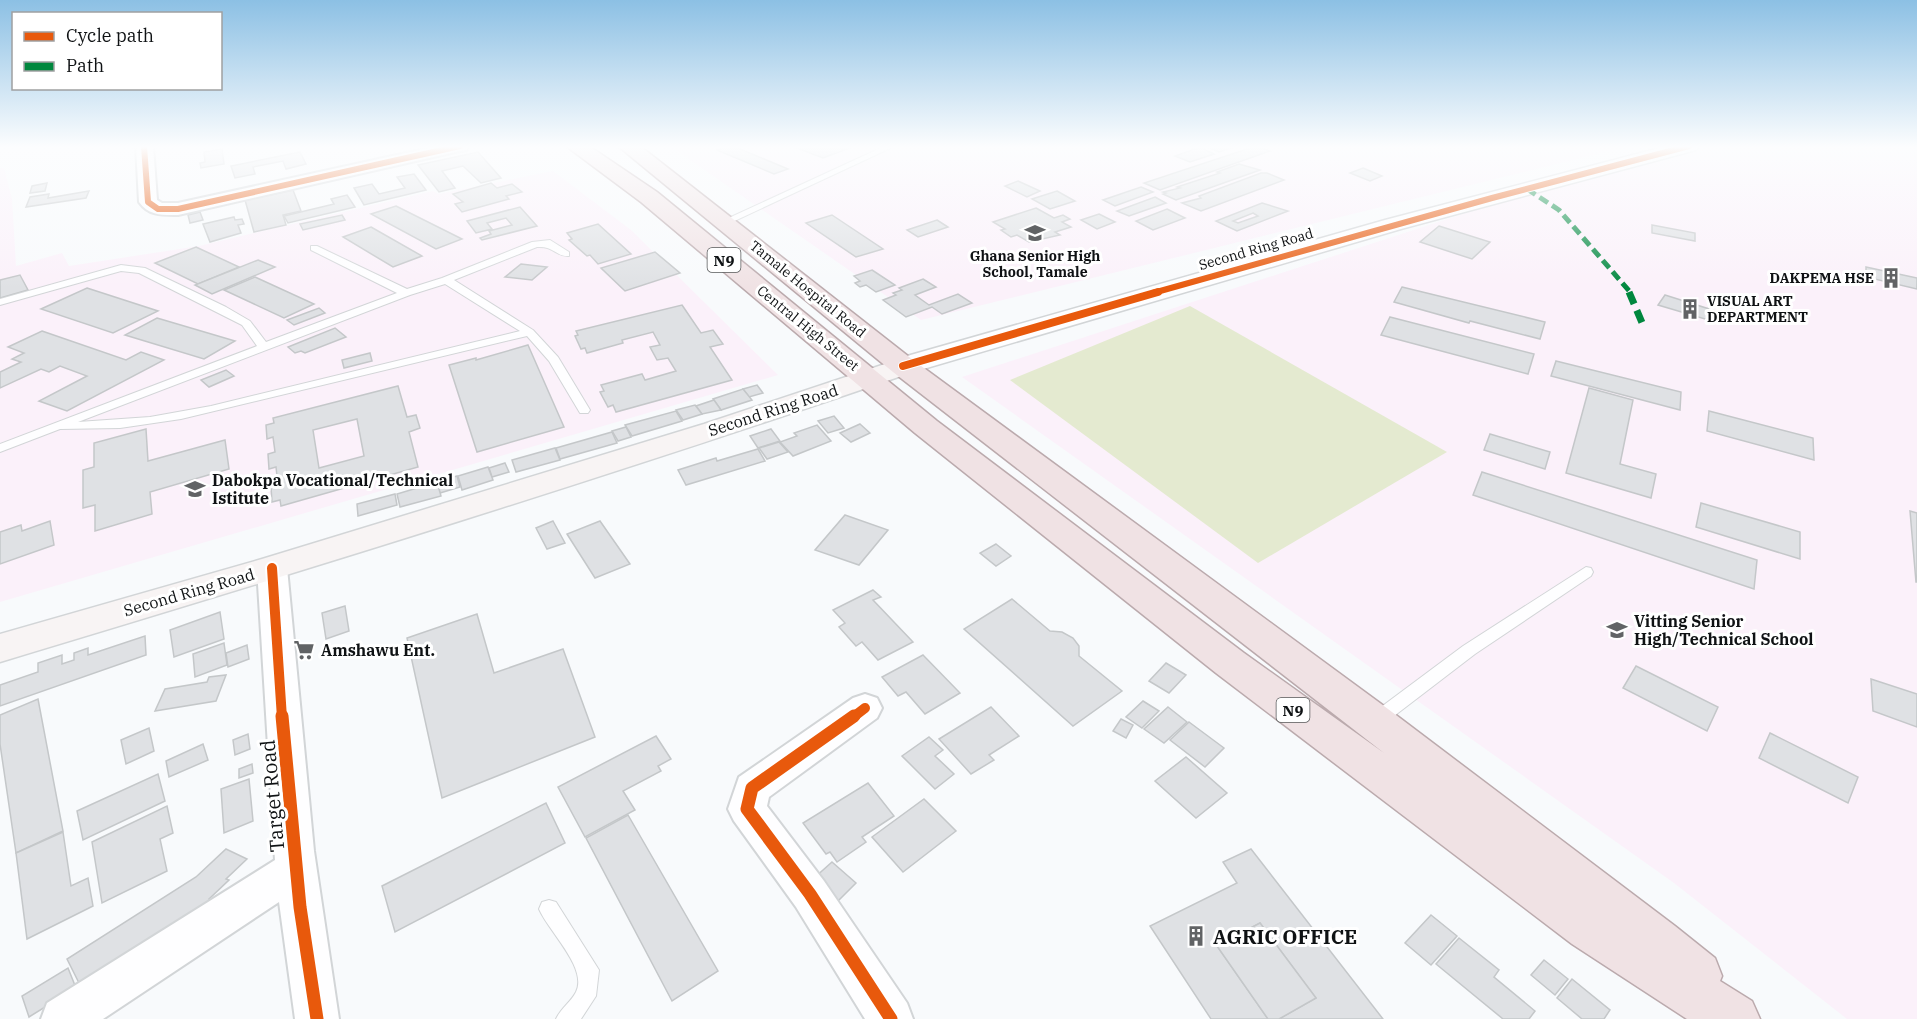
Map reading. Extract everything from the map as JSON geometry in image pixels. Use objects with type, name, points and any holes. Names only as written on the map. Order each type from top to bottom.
[{"type":"highway","name":"Central High Street","points":[[645,194],[886,372]]},
{"type":"highway","name":"Tamale Hospital Road","points":[[689,194],[725,222],[886,372]]},
{"type":"highway","name":"N9","points":[[886,372],[1374,721],[1449,782],[1615,907],[1748,1019]]},
{"type":"highway","name":"N9","points":[[886,372],[926,428],[1070,541],[1588,928],[1734,1019]]},
{"type":"main road","name":"Second Ring Road","points":[[0,648],[272,568],[715,430],[886,372]]},
{"type":"street","points":[[147,194],[148,201],[158,209],[178,209],[235,194]]},
{"type":"street","name":"Second Ring Road","points":[[886,372],[1386,225],[1507,194]]},
{"type":"street","name":"Target Road","points":[[272,568],[296,869],[305,948],[317,1019]]},
{"type":"street","points":[[865,708],[752,789],[747,809],[810,894],[891,1019]]},
{"type":"street","points":[[63,1019],[296,869]]},
{"type":"lane","points":[[725,222],[787,194]]},
{"type":"lane","points":[[0,448],[406,293],[446,280],[535,244],[550,243],[566,254]]},
{"type":"lane","points":[[314,248],[406,293]]},
{"type":"lane","points":[[0,302],[101,272],[121,268],[141,270],[246,323],[264,347]]},
{"type":"lane","points":[[446,280],[529,332],[554,359],[584,410]]},
{"type":"lane","points":[[54,426],[82,427],[141,420],[238,403],[529,332]]},
{"type":"lane","points":[[1374,721],[1469,650],[1586,572]]},
{"type":"lane","points":[[549,909],[589,970],[586,996],[567,1019]]},
{"type":"shaded area","name":"Dabokpa Vocational/Technical Istitute","points":[[0,194],[11,194],[12,199],[16,266],[62,253],[69,266],[199,246],[422,194],[583,194],[631,230],[778,375],[0,602]]},
{"type":"shaded area","points":[[739,194],[1436,194],[921,320]]},
{"type":"shaded area","name":"Vitting Senior High/Technical School","points":[[1529,194],[1917,194],[1917,1019],[1847,1019],[1674,883],[962,377]]},
{"type":"green space","points":[[1190,306],[1447,452],[1258,563],[1010,380]]},
{"type":"building","points":[[49,194],[48,198],[88,194],[86,198],[26,207],[30,197]]},
{"type":"building","points":[[276,194],[294,194],[301,211],[283,215],[286,225],[254,232],[245,200]]},
{"type":"building","points":[[357,194],[411,194],[364,205]]},
{"type":"building","points":[[453,194],[516,194],[506,196],[509,199],[462,212],[455,204],[463,202]]},
{"type":"building","points":[[1020,194],[1034,194],[1027,197]]},
{"type":"building","points":[[1049,194],[1062,194],[1075,201],[1050,209],[1032,199]]},
{"type":"building","points":[[1122,194],[1149,194],[1115,206],[1103,200]]},
{"type":"building","points":[[1164,194],[1194,194],[1176,200]]},
{"type":"building","points":[[1206,194],[1248,194],[1201,211],[1182,203],[1201,198],[1199,196]]},
{"type":"building","points":[[347,195],[355,207],[288,223],[284,216],[334,204],[331,199]]},
{"type":"building","points":[[1155,197],[1166,203],[1129,216],[1117,211]]},
{"type":"building","points":[[1262,203],[1288,211],[1237,231],[1216,221]],"holes":[[[1253,213],[1258,216],[1238,223],[1233,221]]]},
{"type":"building","points":[[396,206],[462,239],[436,249],[371,214]]},
{"type":"building","points":[[520,207],[537,226],[482,240],[480,238],[491,234],[489,231],[512,225],[506,218],[487,223],[492,229],[476,233],[467,221]]},
{"type":"building","points":[[1036,208],[1054,218],[1063,215],[1070,219],[1062,222],[1071,227],[1055,232],[1060,235],[1029,242],[1017,235],[1011,237],[1001,230],[1005,229],[993,222]]},
{"type":"building","points":[[1167,209],[1185,218],[1153,230],[1136,221]]},
{"type":"building","points":[[200,212],[203,220],[190,223],[188,215]]},
{"type":"building","points":[[1099,214],[1115,222],[1097,229],[1081,220]]},
{"type":"building","points":[[342,215],[345,220],[303,230],[300,224]]},
{"type":"building","points":[[832,215],[883,249],[856,257],[806,223]]},
{"type":"building","points":[[234,217],[235,220],[242,219],[244,224],[238,225],[241,233],[210,242],[203,224]]},
{"type":"building","points":[[937,220],[948,227],[918,237],[907,230]]},
{"type":"building","points":[[598,224],[631,254],[598,264],[590,255],[587,256],[569,240],[572,239],[567,233]]},
{"type":"building","points":[[1652,225],[1695,233],[1695,241],[1652,233]]},
{"type":"building","points":[[1439,226],[1490,242],[1472,259],[1420,242]]},
{"type":"building","points":[[371,227],[422,256],[393,267],[343,237]]},
{"type":"building","points":[[196,247],[239,267],[198,284],[155,263]]},
{"type":"building","points":[[655,252],[680,273],[625,291],[601,268]]},
{"type":"building","points":[[258,260],[275,267],[212,294],[195,285]]},
{"type":"building","points":[[521,264],[547,267],[532,280],[505,277]]},
{"type":"building","name":"DAKPEMA HSE","points":[[1866,267],[1917,278],[1917,289],[1866,277]]},
{"type":"building","points":[[872,270],[895,285],[876,292],[866,285],[860,287],[855,283],[860,281],[854,276]]},
{"type":"building","points":[[20,275],[28,290],[0,298],[0,280]]},
{"type":"building","points":[[255,277],[314,304],[284,318],[224,290]]},
{"type":"building","points":[[923,279],[936,287],[915,295],[929,305],[958,294],[972,303],[942,314],[932,307],[906,317],[883,300],[896,295],[893,293],[902,290],[899,288]]},
{"type":"building","points":[[1402,287],[1545,322],[1540,339],[1470,321],[1469,323],[1394,302]]},
{"type":"building","points":[[87,288],[158,311],[113,333],[41,309]]},
{"type":"building","name":"VISUAL ART DEPARTMENT","points":[[1665,295],[1722,313],[1715,322],[1658,305]]},
{"type":"building","points":[[682,305],[701,333],[713,330],[723,344],[710,347],[732,380],[616,412],[613,405],[608,407],[600,392],[604,391],[601,385],[642,374],[645,380],[676,371],[668,358],[657,360],[650,347],[660,345],[653,332],[587,353],[585,348],[581,349],[575,336],[578,335],[576,331]]},
{"type":"building","points":[[319,308],[325,313],[294,325],[287,320]]},
{"type":"building","points":[[1390,317],[1534,354],[1528,374],[1381,335]]},
{"type":"building","points":[[157,318],[235,341],[204,359],[125,335]]},
{"type":"building","points":[[335,328],[346,337],[305,353],[301,351],[295,353],[288,347]]},
{"type":"building","points":[[42,331],[126,360],[141,352],[164,360],[67,411],[39,401],[87,376],[60,366],[49,372],[41,369],[0,388],[0,372],[21,362],[12,359],[24,353],[8,347]]},
{"type":"building","points":[[528,345],[564,427],[477,452],[449,365]]},
{"type":"building","points":[[370,353],[372,361],[344,368],[342,360]]},
{"type":"building","points":[[1556,361],[1681,392],[1680,410],[1551,376]]},
{"type":"building","points":[[226,370],[234,376],[209,387],[201,380]]},
{"type":"building","points":[[757,385],[763,393],[749,397],[743,389]]},
{"type":"building","points":[[398,386],[407,417],[416,415],[420,428],[409,432],[418,467],[281,506],[280,500],[272,502],[271,487],[278,485],[276,467],[269,469],[268,454],[275,452],[273,437],[267,439],[266,425],[274,423],[273,418]],"holes":[[[357,419],[364,456],[319,468],[313,430]]]},
{"type":"building","points":[[1589,388],[1633,400],[1620,464],[1656,474],[1651,498],[1566,473]]},
{"type":"building","points":[[743,389],[752,400],[721,410],[713,399]]},
{"type":"building","points":[[714,400],[721,410],[702,414],[696,406]]},
{"type":"building","points":[[695,405],[702,414],[683,420],[676,410]]},
{"type":"building","points":[[676,411],[682,421],[632,436],[625,425]]},
{"type":"building","points":[[1709,411],[1813,438],[1814,460],[1707,431]]},
{"type":"building","points":[[834,416],[844,428],[828,433],[818,421]]},
{"type":"building","points":[[860,424],[870,433],[851,442],[840,433]]},
{"type":"building","points":[[817,425],[831,441],[793,456],[780,442],[797,436],[794,433]]},
{"type":"building","points":[[626,427],[631,437],[618,441],[612,431]]},
{"type":"building","points":[[146,429],[148,461],[225,440],[229,469],[150,492],[152,514],[95,531],[95,505],[83,508],[83,470],[94,467],[94,443]]},
{"type":"building","points":[[771,429],[780,441],[758,448],[750,436]]},
{"type":"building","points":[[612,432],[617,443],[560,459],[556,448]]},
{"type":"building","points":[[1490,434],[1550,452],[1545,469],[1484,450]]},
{"type":"building","points":[[779,442],[788,452],[767,459],[759,448]]},
{"type":"building","points":[[555,448],[560,460],[516,472],[512,460]]},
{"type":"building","points":[[758,449],[765,461],[686,485],[678,470],[716,458],[717,461]]},
{"type":"building","points":[[505,463],[509,472],[492,477],[489,468]]},
{"type":"building","points":[[488,467],[493,480],[462,490],[458,476]]},
{"type":"building","points":[[1482,472],[1757,560],[1754,589],[1473,495]]},
{"type":"building","points":[[457,476],[460,487],[440,493],[437,482]]},
{"type":"building","points":[[437,482],[441,496],[400,507],[397,494]]},
{"type":"building","points":[[395,494],[397,505],[358,516],[357,504]]},
{"type":"building","points":[[1701,503],[1800,532],[1800,559],[1696,527]]},
{"type":"building","points":[[1910,511],[1917,513],[1917,582],[1916,582]]},
{"type":"building","points":[[845,515],[888,530],[859,565],[815,550]]},
{"type":"building","points":[[50,521],[54,545],[0,564],[0,532],[21,525],[22,531]]},
{"type":"building","points":[[553,521],[565,543],[547,549],[536,528]]},
{"type":"building","points":[[600,521],[630,564],[595,578],[567,534]]},
{"type":"building","points":[[996,544],[1011,556],[996,566],[980,553]]},
{"type":"building","points":[[873,590],[881,597],[873,600],[913,642],[878,660],[862,642],[856,646],[839,627],[845,623],[833,610]]},
{"type":"building","points":[[1012,599],[1050,631],[1062,632],[1073,638],[1079,646],[1079,656],[1122,691],[1073,726],[964,629]]},
{"type":"building","points":[[345,606],[349,631],[326,639],[322,613]]},
{"type":"building","points":[[220,612],[224,639],[174,657],[170,630]]},
{"type":"building","points":[[477,614],[494,673],[563,649],[595,737],[442,798],[407,638]]},
{"type":"building","points":[[145,636],[146,655],[0,706],[0,685],[38,672],[38,663],[62,655],[62,664],[74,660],[74,653],[88,648],[88,655]]},
{"type":"building","points":[[224,643],[227,665],[195,677],[193,654]]},
{"type":"building","points":[[247,645],[249,659],[228,667],[226,653]]},
{"type":"building","points":[[923,655],[960,693],[925,714],[906,692],[898,696],[882,677]]},
{"type":"building","points":[[1166,663],[1186,675],[1169,693],[1149,681]]},
{"type":"building","points":[[1636,666],[1718,707],[1707,731],[1623,688]]},
{"type":"building","points":[[226,675],[216,701],[155,711],[165,689],[207,682],[209,677]]},
{"type":"building","points":[[1871,679],[1917,694],[1917,727],[1873,711]]},
{"type":"building","points":[[38,699],[63,831],[16,853],[0,744],[0,715]]},
{"type":"building","points":[[1143,701],[1159,711],[1142,728],[1126,717]]},
{"type":"building","points":[[991,707],[1019,736],[989,755],[994,760],[971,774],[939,739]]},
{"type":"building","points":[[1168,707],[1187,722],[1164,743],[1144,729]]},
{"type":"building","points":[[1121,719],[1133,725],[1126,738],[1113,731]]},
{"type":"building","points":[[1189,722],[1224,748],[1205,767],[1170,740]]},
{"type":"building","points":[[149,728],[154,751],[126,764],[121,740]]},
{"type":"building","points":[[1770,733],[1858,777],[1848,803],[1759,758]]},
{"type":"building","points":[[248,734],[250,749],[235,755],[233,740]]},
{"type":"building","points":[[656,736],[671,759],[658,766],[661,771],[623,791],[635,810],[585,837],[558,787]]},
{"type":"building","points":[[929,737],[943,750],[935,756],[954,774],[935,789],[902,756]]},
{"type":"building","points":[[203,744],[208,760],[169,777],[166,761]]},
{"type":"building","points":[[1186,757],[1227,793],[1196,818],[1155,781]]},
{"type":"building","points":[[252,764],[253,773],[239,778],[239,769]]},
{"type":"building","points":[[158,774],[165,801],[83,840],[77,811]]},
{"type":"building","points":[[249,779],[253,821],[224,833],[221,789]]},
{"type":"building","points":[[868,783],[894,816],[862,837],[866,842],[837,862],[830,852],[826,854],[803,823]]},
{"type":"building","points":[[924,799],[956,831],[903,872],[872,837]]},
{"type":"building","points":[[546,803],[565,843],[395,932],[382,886]]},
{"type":"building","points":[[167,806],[173,833],[160,839],[167,871],[102,903],[92,842]]},
{"type":"building","points":[[628,815],[718,971],[672,1001],[586,838]]},
{"type":"building","points":[[63,832],[71,886],[88,878],[93,906],[27,939],[16,853]]},
{"type":"building","points":[[226,849],[247,859],[226,879],[229,880],[209,899],[211,901],[81,987],[67,959],[196,877]]},
{"type":"building","name":"AGRIC OFFICE","points":[[1251,849],[1383,1019],[1279,1019],[1316,998],[1260,923],[1217,946],[1268,1019],[1211,1019],[1150,926],[1237,883],[1223,862]]},
{"type":"building","points":[[832,862],[856,883],[838,901],[813,879]]},
{"type":"building","points":[[1431,915],[1457,936],[1431,965],[1405,943]]},
{"type":"building","points":[[1260,923],[1316,998],[1279,1019],[1268,1019],[1217,946]]},
{"type":"building","points":[[1459,938],[1499,970],[1494,977],[1535,1011],[1529,1019],[1503,1019],[1436,964]]},
{"type":"building","points":[[1544,960],[1568,979],[1555,995],[1531,975]]},
{"type":"building","points":[[68,968],[76,988],[29,1017],[22,996]]},
{"type":"building","points":[[1572,979],[1610,1010],[1604,1019],[1582,1019],[1557,998]]},
{"type":"marked path","points":[[1534,194],[1559,210],[1632,295],[1643,325]]},
{"type":"cycle path","points":[[147,194],[148,202],[158,209],[178,209],[247,194]]},
{"type":"cycle path","points":[[903,366],[1197,280],[1508,194]]},
{"type":"cycle path","points":[[272,568],[294,851],[317,1019]]},
{"type":"cycle path","points":[[865,708],[752,788],[747,809],[810,894],[891,1019]]},
{"type":"place","name":"Ghana Senior High School, Tamale","points":[[1035,233]]},
{"type":"place","name":"DAKPEMA HSE","points":[[1891,278]]},
{"type":"place","name":"VISUAL ART DEPARTMENT","points":[[1690,309]]},
{"type":"place","name":"Dabokpa Vocational/Technical Istitute","points":[[195,489]]},
{"type":"place","name":"Vitting Senior High/Technical School","points":[[1617,630]]},
{"type":"place","name":"Amshawu Ent.","points":[[304,650]]},
{"type":"place","name":"AGRIC OFFICE","points":[[1196,936]]}]
